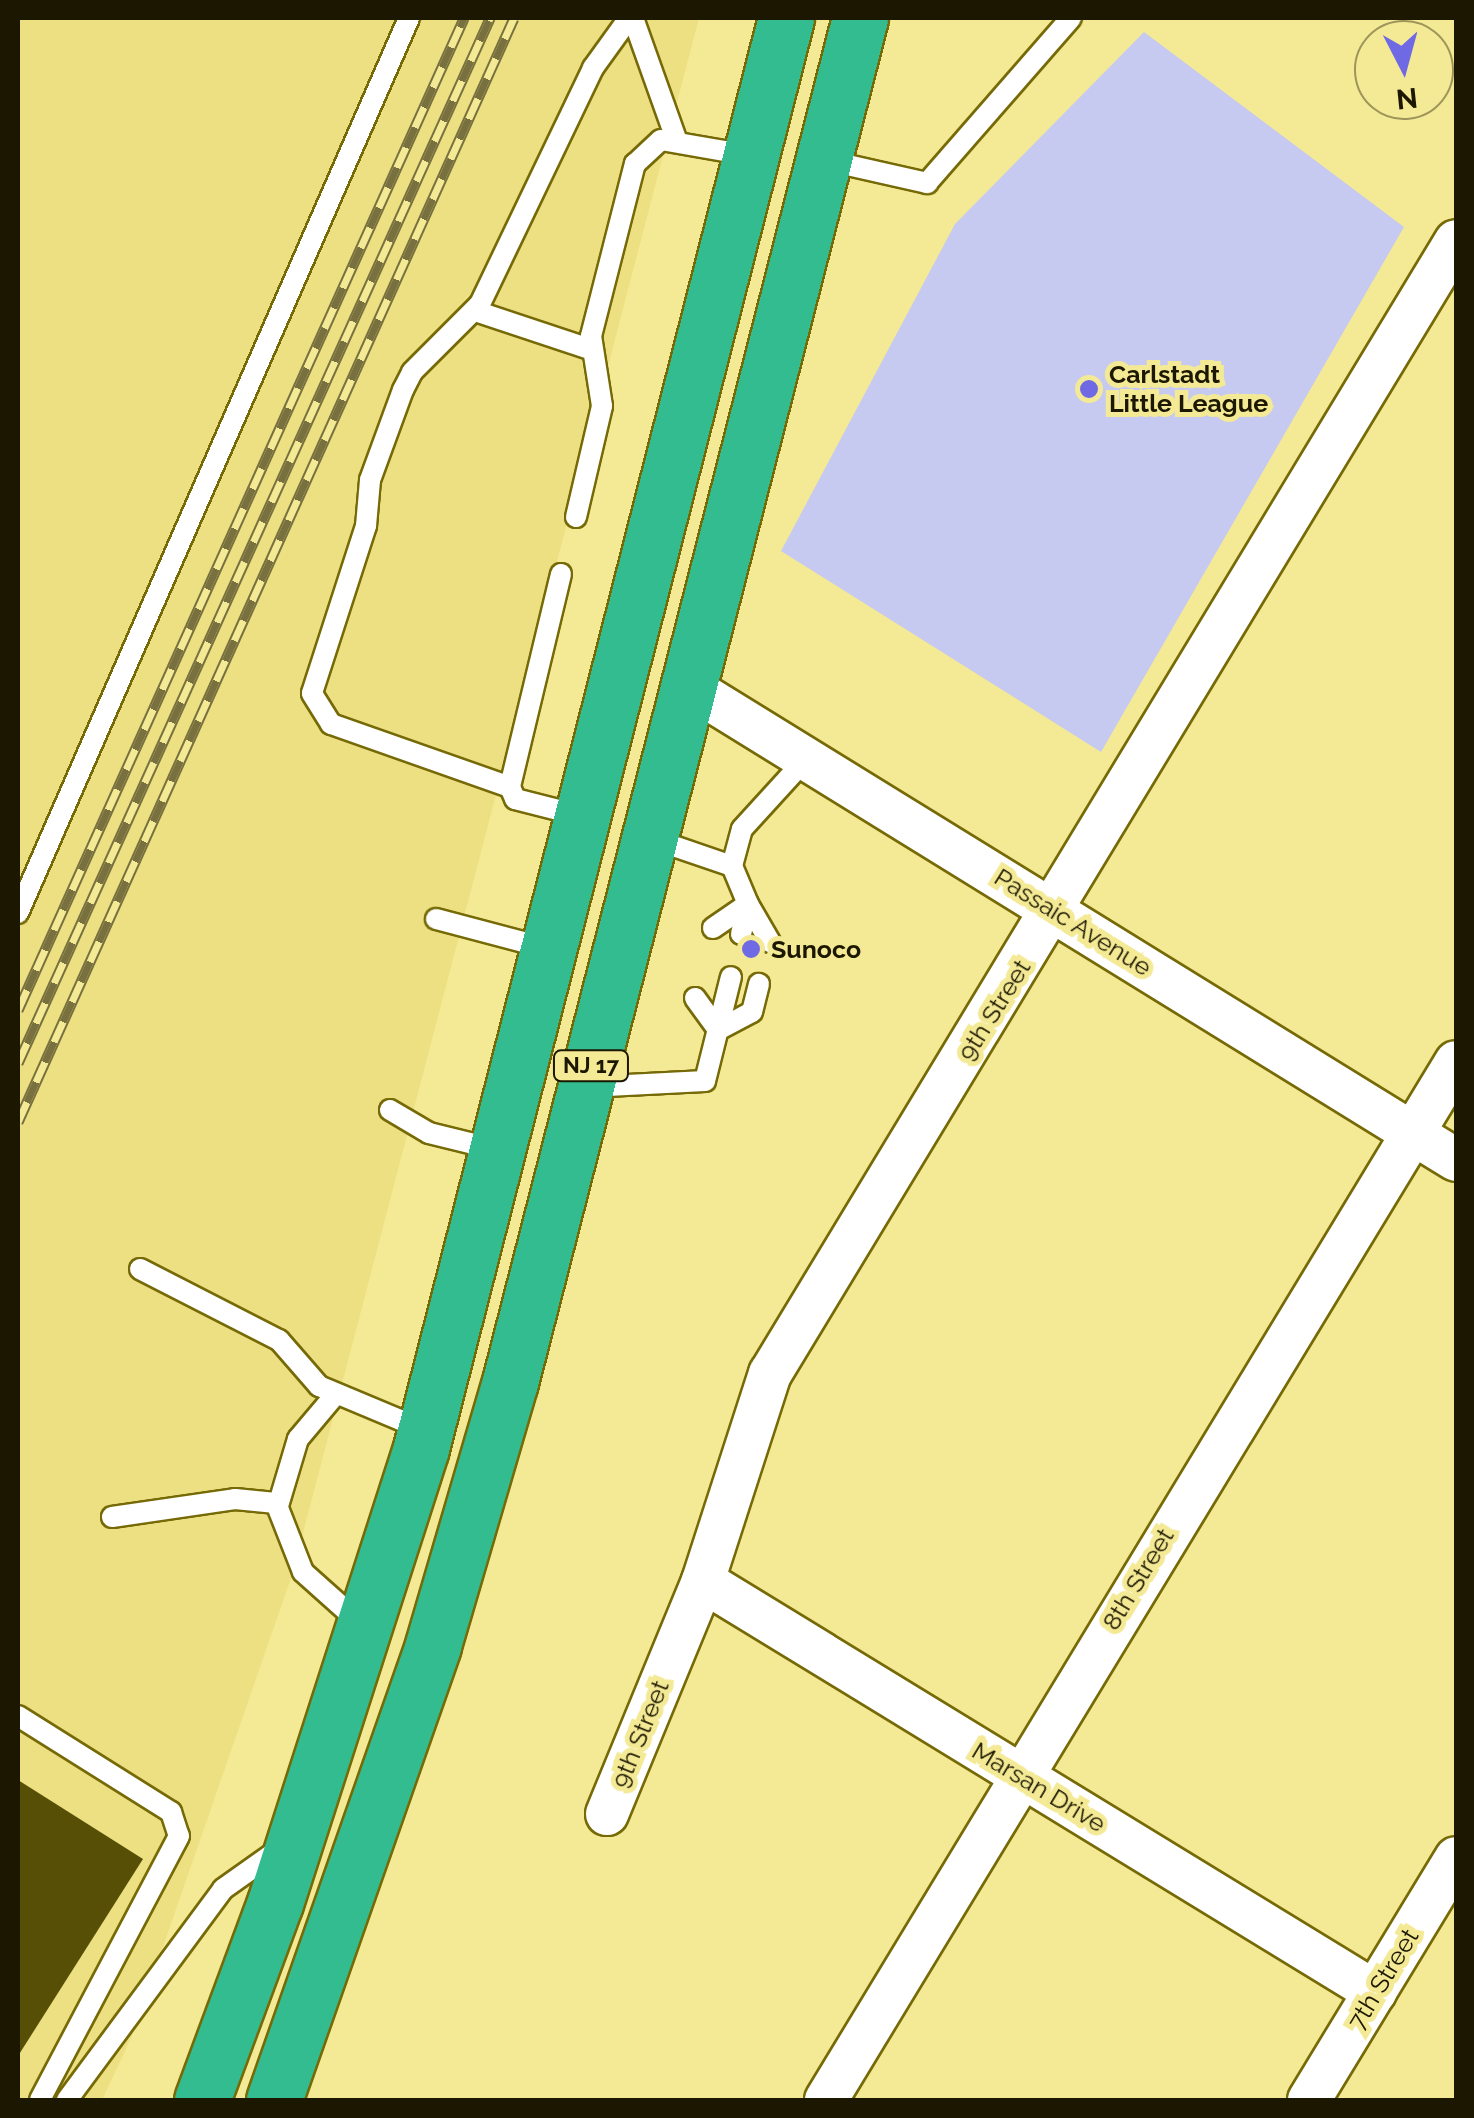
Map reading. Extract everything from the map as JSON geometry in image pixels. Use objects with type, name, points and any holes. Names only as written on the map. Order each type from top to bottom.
[{"type":"highway","name":"NJ 17","points":[[202,2100],[296,1838],[426,1430],[786,18]]},
{"type":"highway","name":"NJ 17","points":[[274,2100],[434,1645],[510,1382],[860,18]]},
{"type":"street","name":"9th Street","points":[[608,1814],[702,1581],[770,1374],[1456,241]]},
{"type":"street","name":"Passaic Avenue","points":[[688,686],[1456,1160]]},
{"type":"street","name":"8th Street","points":[[826,2100],[1018,1774],[1456,1062]]},
{"type":"street","name":"Marsan Drive","points":[[702,1581],[1375,1992]]},
{"type":"street","name":"7th Street","points":[[1309,2100],[1456,1858]]},
{"type":"lane","points":[[18,913],[409,18]]},
{"type":"lane","points":[[631,18],[676,139]]},
{"type":"lane","points":[[581,816],[516,799],[510,788],[331,724],[312,693],[366,526],[370,480],[403,390],[412,372],[475,311],[594,68],[631,18]]},
{"type":"lane","points":[[824,160],[927,183],[1070,18]]},
{"type":"lane","points":[[576,517],[602,406],[590,349],[624,187],[648,148],[676,139],[749,155]]},
{"type":"lane","points":[[475,311],[590,349]]},
{"type":"lane","points":[[510,788],[562,574]]},
{"type":"lane","points":[[770,942],[732,866],[742,829],[806,759]]},
{"type":"lane","points":[[649,837],[732,866]]},
{"type":"lane","points":[[713,928],[748,904]]},
{"type":"lane","points":[[741,934],[748,904]]},
{"type":"lane","points":[[436,919],[548,948]]},
{"type":"lane","points":[[586,1086],[706,1081],[731,977]]},
{"type":"lane","points":[[718,1030],[752,1012],[760,984]]},
{"type":"lane","points":[[696,998],[718,1030]]},
{"type":"lane","points":[[390,1110],[429,1133],[497,1150]]},
{"type":"lane","points":[[140,1269],[258,1326],[335,1395],[426,1430]]},
{"type":"lane","points":[[335,1395],[298,1439],[278,1506],[310,1582],[365,1628]]},
{"type":"lane","points":[[112,1516],[235,1499],[278,1506]]},
{"type":"lane","points":[[18,1716],[171,1812],[179,1836],[40,2100]]},
{"type":"lane","points":[[67,2100],[223,1889],[296,1838]]},
{"type":"shaded area","points":[[18,18],[699,18],[292,1575],[132,2036],[102,2100],[18,2100]]},
{"type":"shaded area","name":"Carlstadt Little League","points":[[1144,32],[1404,227],[1101,752],[781,551],[955,224]]},
{"type":"building","points":[[18,1780],[143,1859],[18,2056]]},
{"type":"railway","points":[[18,1010],[464,18]]},
{"type":"railway","points":[[18,1063],[490,18]]},
{"type":"railway","points":[[18,1122],[514,18]]},
{"type":"place","name":"Carlstadt Little League","points":[[1089,389]]},
{"type":"place","name":"Sunoco","points":[[751,949]]}]
